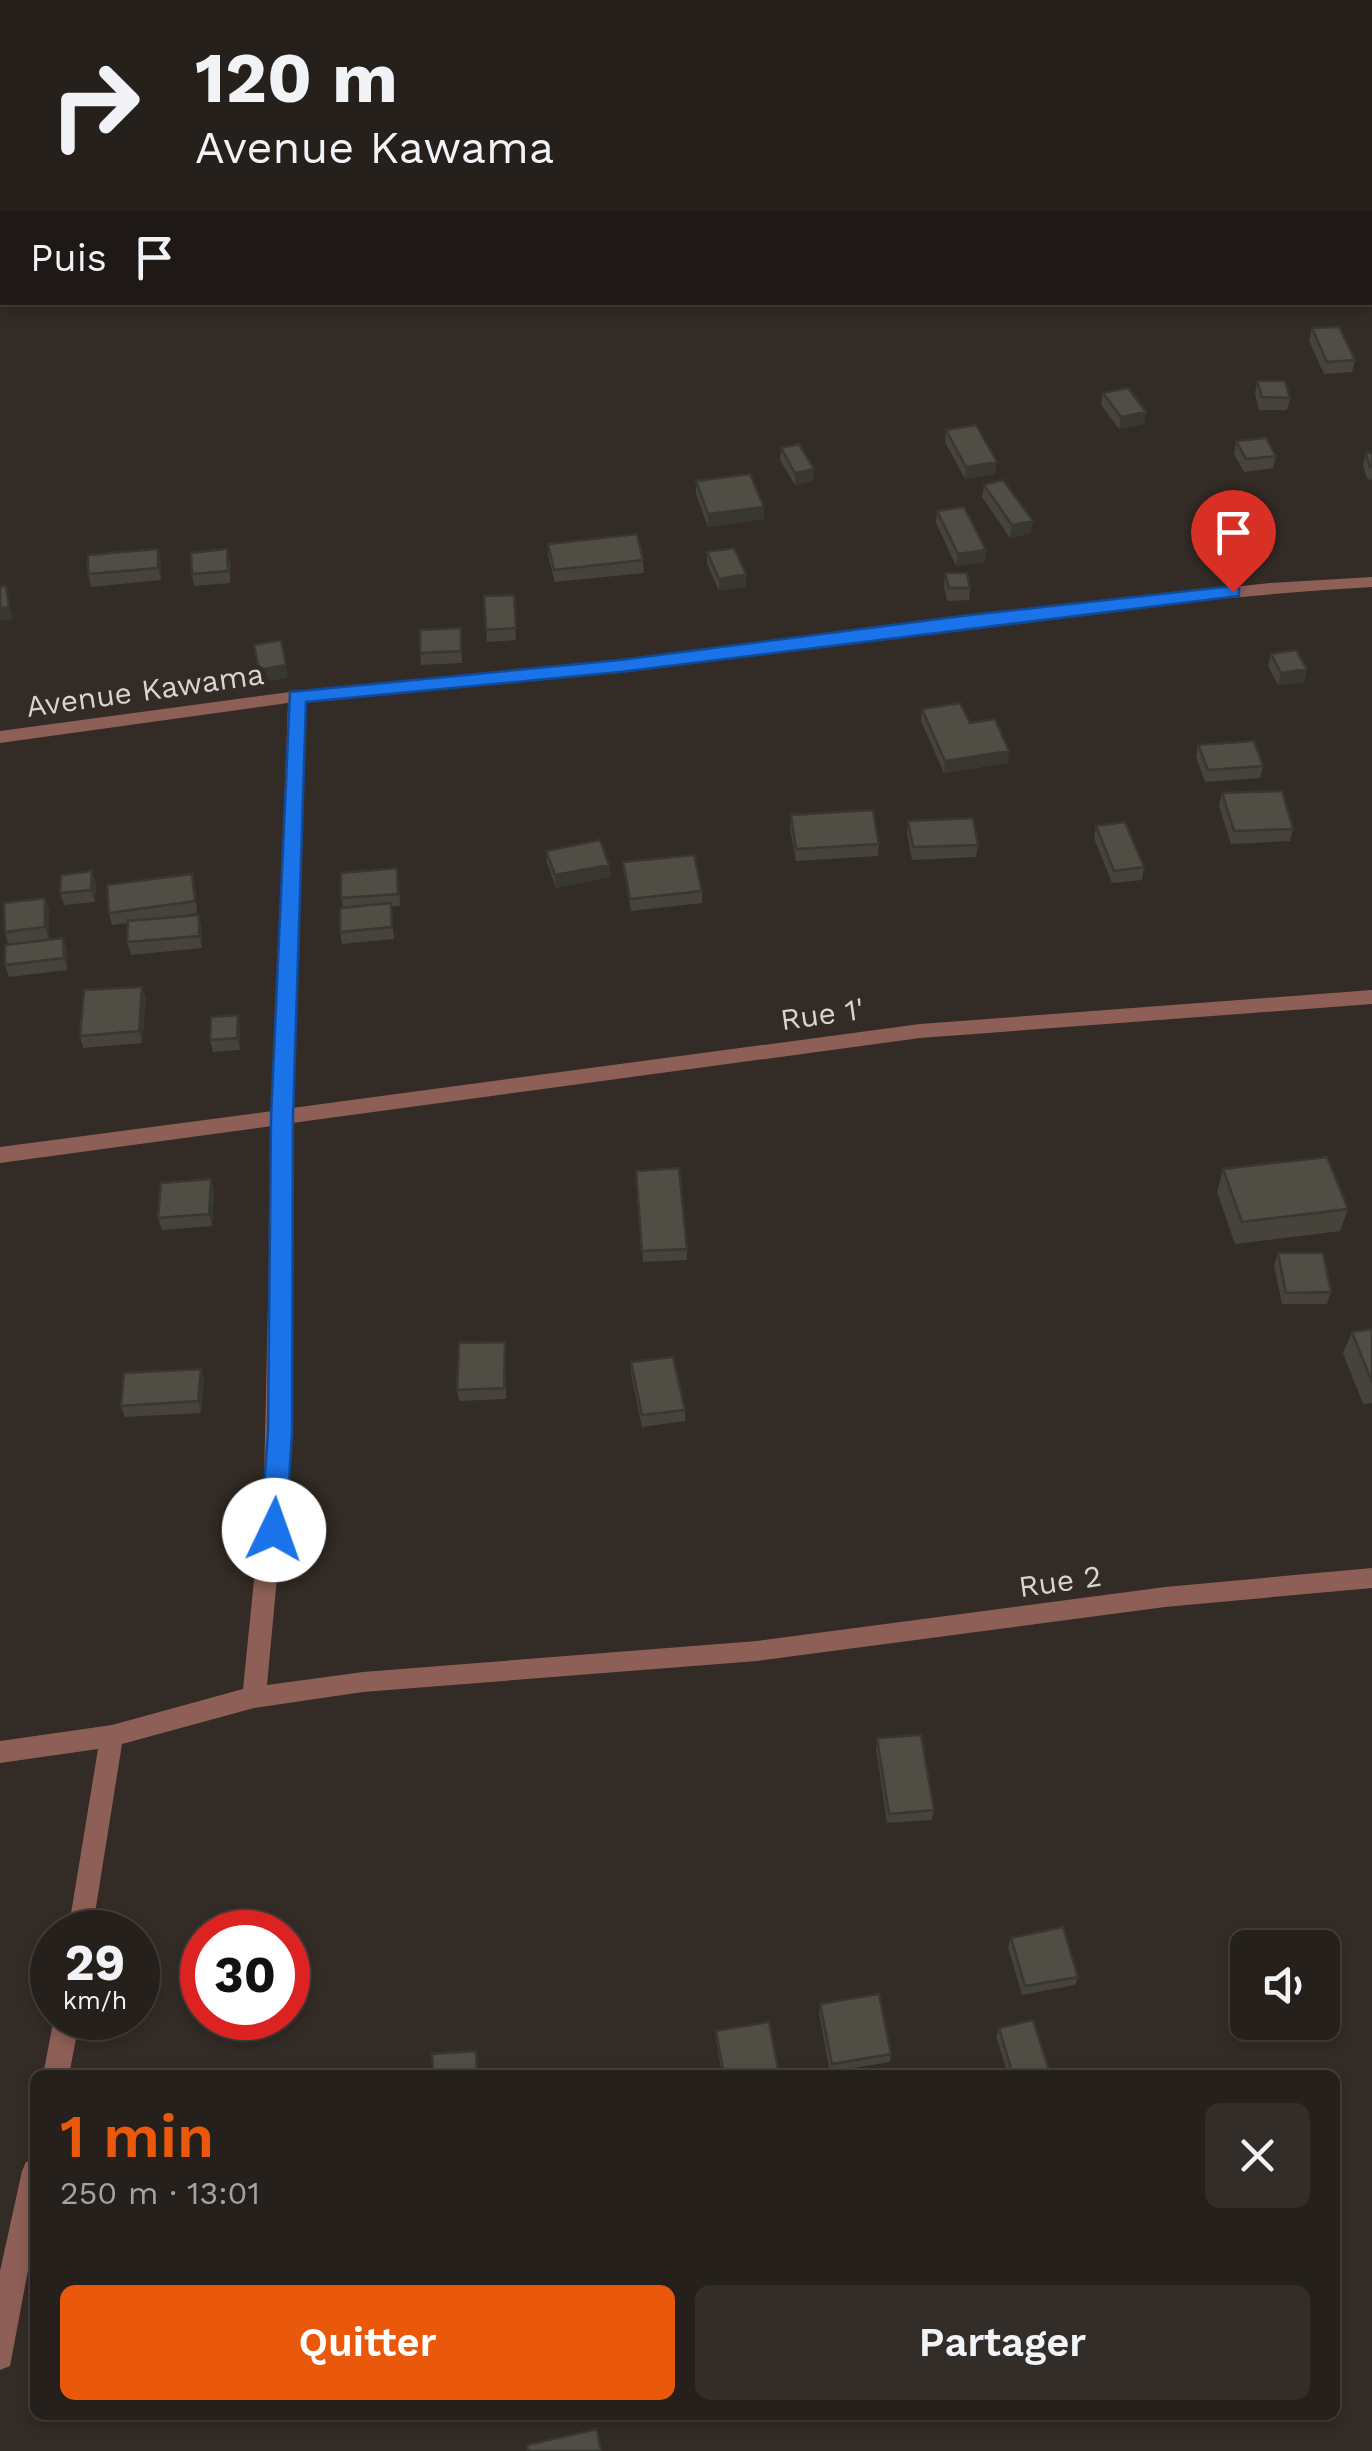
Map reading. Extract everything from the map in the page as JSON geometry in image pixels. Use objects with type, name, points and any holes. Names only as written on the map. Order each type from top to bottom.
[{"type":"street","name":"Avenue Kawama","points":[[0,738],[297,696],[620,666],[970,620],[1251,590],[1372,582]]},
{"type":"street","points":[[254,1697],[269,1595],[280,1432],[282,1118],[297,696]]},
{"type":"street","name":"Rue 1'","points":[[0,1155],[920,1032],[1372,997]]},
{"type":"street","name":"Rue 2","points":[[0,1752],[112,1736],[254,1697],[362,1682],[757,1651],[1166,1597],[1372,1578]]},
{"type":"street","points":[[84,1910],[112,1736]]},
{"type":"street","points":[[57,2070],[63,2040]]},
{"type":"street","points":[[0,2356],[2,2324],[30,2195]]},
{"type":"building","points":[[1339,327],[1355,360],[1327,362],[1312,328]]},
{"type":"building","points":[[1257,381],[1285,381],[1290,398],[1262,397]]},
{"type":"building","points":[[1128,388],[1146,412],[1121,417],[1103,393]]},
{"type":"building","points":[[976,425],[997,462],[966,467],[946,430]]},
{"type":"building","points":[[1266,438],[1276,456],[1246,459],[1236,441]]},
{"type":"building","points":[[799,444],[814,469],[795,473],[781,448]]},
{"type":"building","points":[[750,474],[764,507],[708,514],[696,481]]},
{"type":"building","points":[[1003,480],[1033,521],[1012,525],[984,485]]},
{"type":"building","points":[[964,507],[986,550],[958,554],[937,511]]},
{"type":"building","points":[[637,534],[643,560],[554,570],[548,544]]},
{"type":"building","points":[[734,548],[746,574],[719,579],[707,552]]},
{"type":"building","points":[[158,549],[158,568],[88,574],[88,555]]},
{"type":"building","points":[[227,549],[228,571],[192,574],[191,553]]},
{"type":"building","points":[[945,573],[967,573],[970,588],[949,588]]},
{"type":"building","points":[[6,586],[9,607],[0,608],[0,587]]},
{"type":"building","points":[[514,595],[516,628],[486,630],[484,596]]},
{"type":"building","points":[[461,628],[461,651],[420,653],[420,630]]},
{"type":"building","points":[[281,640],[286,665],[259,670],[254,645]]},
{"type":"building","points":[[1296,650],[1307,669],[1281,673],[1271,654]]},
{"type":"building","points":[[960,703],[970,723],[995,719],[1009,751],[945,761],[922,709]]},
{"type":"building","points":[[1254,741],[1263,766],[1208,770],[1198,745]]},
{"type":"building","points":[[1282,791],[1293,829],[1234,831],[1222,793]]},
{"type":"building","points":[[873,810],[879,844],[796,849],[791,815]]},
{"type":"building","points":[[973,818],[978,845],[913,847],[908,821]]},
{"type":"building","points":[[1125,822],[1144,867],[1114,871],[1096,826]]},
{"type":"building","points":[[600,840],[609,865],[555,875],[546,851]]},
{"type":"building","points":[[694,855],[702,891],[630,899],[623,862]]},
{"type":"building","points":[[397,868],[398,894],[341,898],[341,873]]},
{"type":"building","points":[[92,871],[91,890],[60,893],[61,875]]},
{"type":"building","points":[[192,874],[195,901],[109,913],[107,885]]},
{"type":"building","points":[[45,898],[45,927],[5,932],[4,903]]},
{"type":"building","points":[[391,903],[392,927],[340,932],[340,908]]},
{"type":"building","points":[[199,915],[199,936],[127,942],[128,921]]},
{"type":"building","points":[[63,938],[64,958],[5,965],[5,945]]},
{"type":"building","points":[[142,987],[139,1031],[80,1036],[84,990]]},
{"type":"building","points":[[238,1015],[237,1038],[210,1040],[211,1017]]},
{"type":"building","points":[[1327,1157],[1348,1209],[1242,1222],[1223,1169]]},
{"type":"building","points":[[679,1168],[687,1249],[642,1251],[636,1171]]},
{"type":"building","points":[[211,1179],[209,1214],[158,1218],[161,1183]]},
{"type":"building","points":[[1278,1253],[1323,1253],[1331,1292],[1286,1293]]},
{"type":"building","points":[[1372,1329],[1372,1382],[1352,1332]]},
{"type":"building","points":[[505,1342],[504,1388],[457,1390],[459,1343]]},
{"type":"building","points":[[673,1357],[685,1410],[642,1415],[631,1362]]},
{"type":"building","points":[[201,1369],[198,1401],[121,1406],[124,1373]]},
{"type":"building","points":[[921,1735],[934,1810],[889,1814],[877,1738]]},
{"type":"building","points":[[1063,1927],[1078,1977],[1025,1986],[1011,1938]]},
{"type":"building","points":[[879,1994],[891,2054],[832,2064],[820,2004]]},
{"type":"building","points":[[1033,2020],[1049,2070],[1012,2070],[999,2028]]},
{"type":"building","points":[[769,2022],[778,2070],[723,2070],[716,2031]]},
{"type":"building","points":[[476,2051],[477,2070],[433,2070],[432,2054]]},
{"type":"building","points":[[597,2429],[601,2451],[528,2451],[527,2445]]},
{"type":"route","points":[[274,1530],[280,1432],[282,1118],[297,696],[620,666],[970,620],[1233,592]]}]
